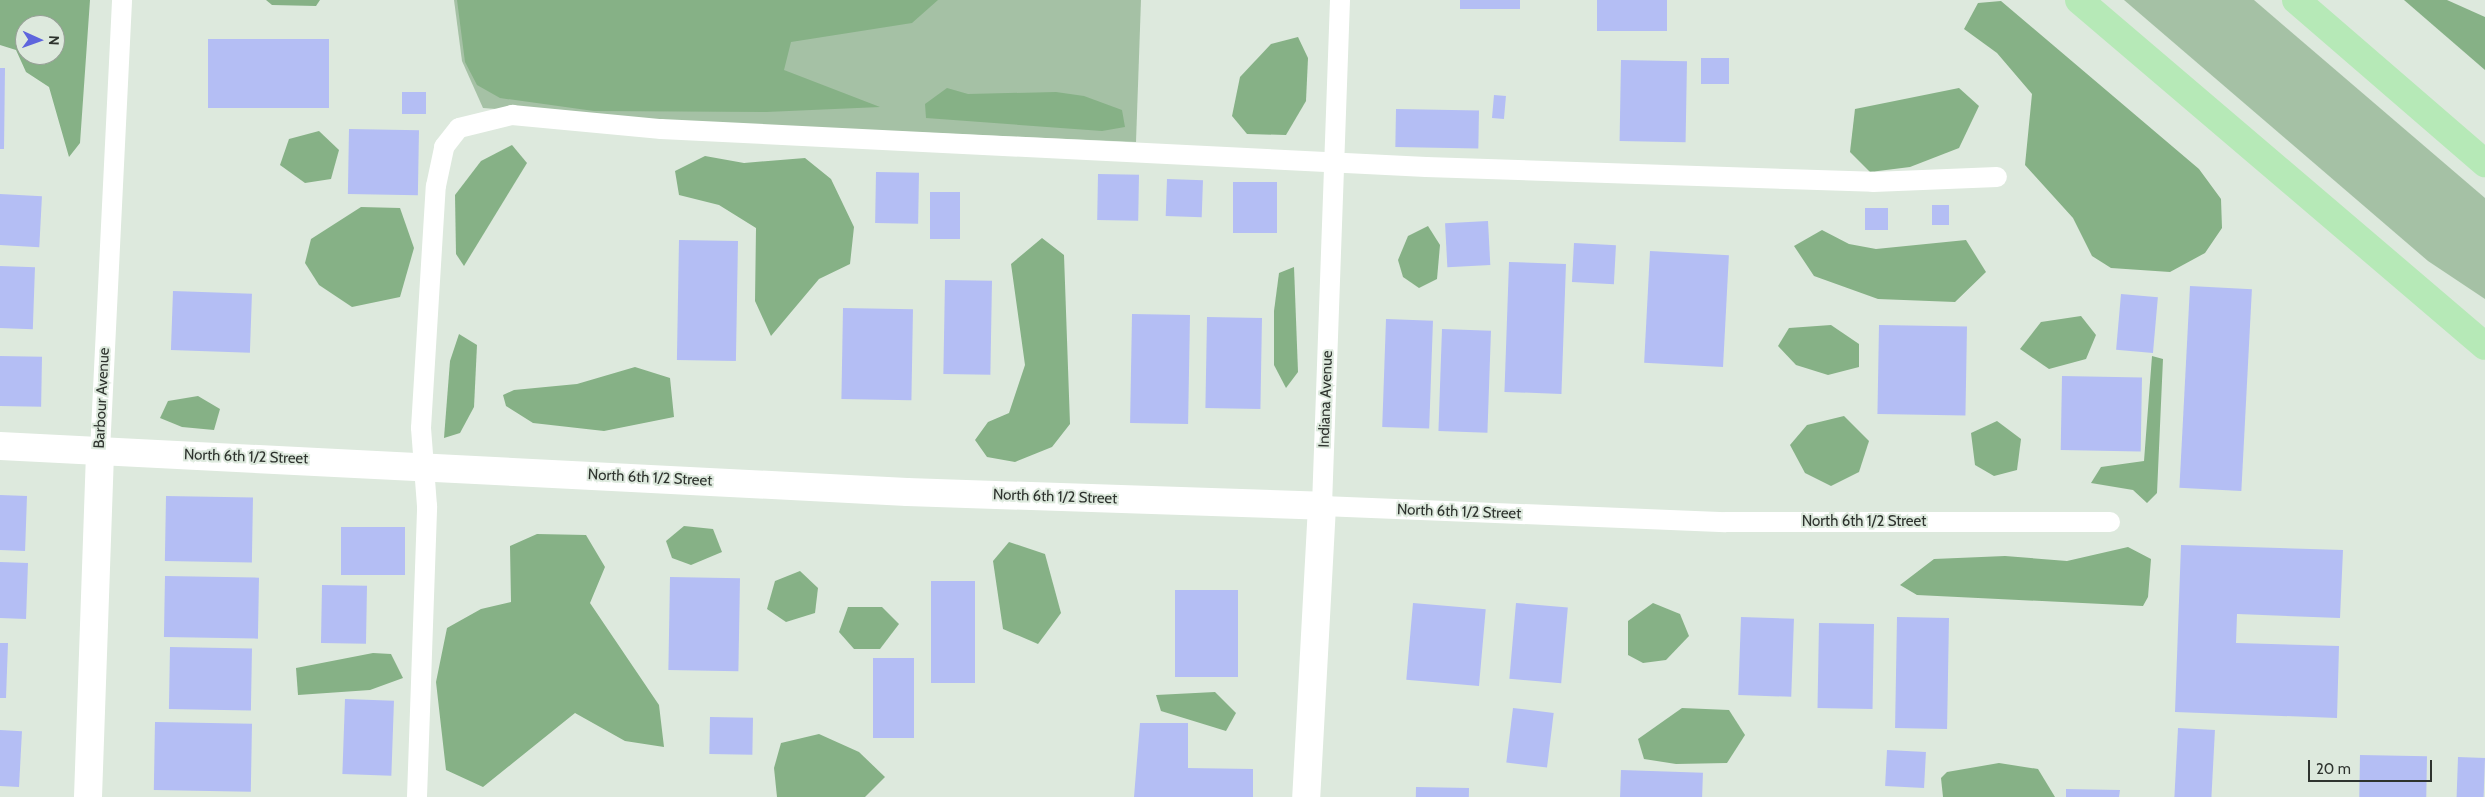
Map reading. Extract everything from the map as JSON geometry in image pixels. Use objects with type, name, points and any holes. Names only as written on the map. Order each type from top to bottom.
[{"type":"main road","points":[[2079,0],[2485,346]]},
{"type":"main road","points":[[2296,0],[2485,163]]},
{"type":"street","name":"North 6th 1/2 Street","points":[[0,446],[423,465],[907,492],[1322,506]]},
{"type":"street","name":"Barbour Avenue","points":[[88,797],[100,451]]},
{"type":"street","name":"Indiana Avenue","points":[[1306,797],[1322,506]]},
{"type":"lane","name":"Barbour Avenue","points":[[100,451],[122,0]]},
{"type":"lane","name":"Indiana Avenue","points":[[1322,506],[1332,159],[1340,0]]},
{"type":"lane","points":[[417,797],[427,506],[421,428],[436,186],[444,147],[459,128],[497,117],[528,115],[661,129],[1332,159],[1426,167],[1873,182],[1997,177]]},
{"type":"lane","name":"North 6th 1/2 Street","points":[[1322,506],[1726,522],[2110,522]]},
{"type":"green space","points":[[0,0],[90,0],[80,143],[69,157],[49,87],[26,72],[23,65],[65,65],[65,15],[15,15],[15,50],[0,45]]},
{"type":"green space","points":[[266,0],[320,0],[316,6],[272,5]]},
{"type":"green space","points":[[454,0],[1141,0],[1136,142],[657,121],[483,108],[462,61]]},
{"type":"green space","points":[[457,0],[938,0],[912,23],[791,42],[784,70],[880,107],[766,112],[594,111],[500,98],[477,85],[465,62]]},
{"type":"green space","points":[[2124,0],[2254,0],[2485,198],[2485,299],[2428,261]]},
{"type":"green space","points":[[2404,0],[2447,0],[2485,17],[2485,70]]},
{"type":"green space","points":[[2001,1],[2199,169],[2221,199],[2222,228],[2205,253],[2170,272],[2111,268],[2092,256],[2073,218],[2025,165],[2032,94],[1997,53],[1964,29],[1978,3]]},
{"type":"green space","points":[[1298,37],[1308,58],[1306,101],[1286,135],[1247,134],[1232,116],[1240,77],[1271,44]]},
{"type":"green space","points":[[947,88],[968,94],[1056,92],[1084,96],[1122,110],[1125,127],[1102,131],[926,118],[925,104]]},
{"type":"green space","points":[[1959,88],[1979,106],[1959,148],[1910,167],[1870,172],[1850,152],[1855,109]]},
{"type":"green space","points":[[319,131],[339,150],[331,179],[305,183],[280,165],[289,139]]},
{"type":"green space","points":[[512,145],[527,163],[464,266],[456,254],[455,195],[481,161]]},
{"type":"green space","points":[[705,156],[744,163],[805,158],[831,179],[854,227],[850,264],[819,279],[771,336],[755,301],[756,228],[719,205],[679,195],[675,171]]},
{"type":"green space","points":[[361,207],[400,208],[414,248],[400,297],[352,307],[319,285],[305,263],[311,239]]},
{"type":"green space","points":[[1428,226],[1440,245],[1437,279],[1419,288],[1403,277],[1398,260],[1408,236]]},
{"type":"green space","points":[[1822,230],[1849,244],[1876,249],[1966,240],[1986,272],[1955,302],[1878,299],[1814,276],[1794,246]]},
{"type":"green space","points":[[1042,238],[1064,255],[1070,424],[1052,447],[1015,462],[987,457],[975,440],[988,422],[1009,413],[1025,365],[1011,264]]},
{"type":"green space","points":[[1294,267],[1298,372],[1286,388],[1274,365],[1274,311],[1279,273]]},
{"type":"green space","points":[[2081,316],[2096,335],[2086,359],[2049,369],[2020,349],[2041,322]]},
{"type":"green space","points":[[1831,325],[1859,344],[1859,367],[1828,375],[1796,365],[1778,346],[1789,328]]},
{"type":"green space","points":[[459,334],[477,345],[474,407],[460,433],[444,438],[450,361]]},
{"type":"green space","points":[[2152,356],[2163,359],[2157,493],[2147,503],[2133,490],[2091,483],[2101,467],[2144,461]]},
{"type":"green space","points":[[635,367],[670,378],[674,417],[604,431],[533,423],[506,406],[503,395],[514,390],[577,384]]},
{"type":"green space","points":[[198,396],[220,409],[214,430],[182,427],[160,418],[168,401]]},
{"type":"green space","points":[[1844,416],[1869,441],[1859,472],[1831,486],[1805,473],[1790,445],[1807,425]]},
{"type":"green space","points":[[1997,421],[2021,439],[2017,470],[1994,476],[1975,465],[1971,433]]},
{"type":"green space","points":[[684,526],[713,529],[722,552],[691,565],[672,558],[666,541]]},
{"type":"green space","points":[[537,534],[586,535],[605,567],[590,603],[659,705],[664,747],[625,741],[575,713],[483,787],[446,770],[436,682],[447,628],[481,609],[511,602],[510,546]]},
{"type":"green space","points":[[1009,542],[1045,554],[1061,613],[1038,644],[1003,629],[993,561]]},
{"type":"green space","points":[[2128,547],[2151,559],[2148,597],[2143,606],[1917,595],[1900,585],[1934,559],[2005,556],[2067,561]]},
{"type":"green space","points":[[800,571],[818,588],[815,613],[786,622],[767,609],[775,581]]},
{"type":"green space","points":[[1653,603],[1680,614],[1689,636],[1666,660],[1643,663],[1628,655],[1628,621]]},
{"type":"green space","points":[[848,607],[882,607],[899,624],[880,649],[854,649],[839,632]]},
{"type":"green space","points":[[373,653],[391,654],[403,678],[370,690],[298,695],[296,668]]},
{"type":"green space","points":[[1215,692],[1236,713],[1226,731],[1161,711],[1156,695]]},
{"type":"green space","points":[[1682,708],[1729,710],[1745,735],[1727,763],[1676,764],[1644,759],[1638,739]]},
{"type":"green space","points":[[819,734],[859,752],[885,777],[865,797],[777,797],[774,768],[781,743]]},
{"type":"green space","points":[[1999,763],[2038,769],[2055,797],[1943,797],[1941,778],[1947,772]]},
{"type":"building","points":[[1460,0],[1520,0],[1520,9],[1460,9]]},
{"type":"building","points":[[1597,0],[1667,0],[1667,31],[1597,31]]},
{"type":"building","points":[[208,39],[329,39],[329,108],[208,108]]},
{"type":"building","points":[[1701,58],[1729,58],[1729,84],[1701,84]]},
{"type":"building","points":[[1621,60],[1687,61],[1686,142],[1620,141]]},
{"type":"building","points":[[0,68],[5,68],[4,149],[0,149]]},
{"type":"building","points":[[402,92],[426,92],[426,114],[402,114]]},
{"type":"building","points":[[1494,95],[1506,96],[1504,119],[1492,118]]},
{"type":"building","points":[[1396,109],[1479,110],[1478,148],[1395,147]]},
{"type":"building","points":[[349,129],[419,130],[418,195],[348,194]]},
{"type":"building","points":[[876,172],[919,173],[918,224],[875,223]]},
{"type":"building","points":[[1098,174],[1139,175],[1138,221],[1097,220]]},
{"type":"building","points":[[1167,179],[1203,180],[1202,217],[1166,216]]},
{"type":"building","points":[[1233,182],[1277,182],[1277,233],[1233,233]]},
{"type":"building","points":[[930,192],[960,192],[960,239],[930,239]]},
{"type":"building","points":[[0,194],[42,196],[39,247],[0,245]]},
{"type":"building","points":[[1932,205],[1949,205],[1949,225],[1932,225]]},
{"type":"building","points":[[1865,208],[1888,208],[1888,230],[1865,230]]},
{"type":"building","points":[[1488,221],[1490,265],[1447,267],[1445,223]]},
{"type":"building","points":[[679,240],[738,241],[736,361],[677,360]]},
{"type":"building","points":[[1574,243],[1616,245],[1614,284],[1572,282]]},
{"type":"building","points":[[1650,251],[1729,255],[1723,367],[1644,363]]},
{"type":"building","points":[[1509,262],[1566,264],[1561,394],[1504,392]]},
{"type":"building","points":[[0,266],[35,267],[33,329],[0,328]]},
{"type":"building","points":[[945,280],[992,281],[990,375],[943,374]]},
{"type":"building","points":[[2190,286],[2252,289],[2241,491],[2179,488]]},
{"type":"building","points":[[173,291],[252,294],[250,353],[171,350]]},
{"type":"building","points":[[2121,294],[2158,297],[2153,353],[2116,350]]},
{"type":"building","points":[[843,308],[913,309],[911,400],[841,399]]},
{"type":"building","points":[[1132,314],[1190,315],[1188,424],[1130,423]]},
{"type":"building","points":[[1207,317],[1262,318],[1260,409],[1205,408]]},
{"type":"building","points":[[1386,319],[1433,321],[1429,429],[1382,427]]},
{"type":"building","points":[[1879,325],[1967,327],[1965,416],[1877,414]]},
{"type":"building","points":[[1442,329],[1491,331],[1487,433],[1438,431]]},
{"type":"building","points":[[0,356],[42,357],[41,407],[0,406]]},
{"type":"building","points":[[2062,376],[2142,377],[2141,451],[2061,450]]},
{"type":"building","points":[[0,495],[27,496],[25,551],[0,550]]},
{"type":"building","points":[[166,496],[253,498],[252,563],[165,561]]},
{"type":"building","points":[[341,527],[405,527],[405,575],[341,575]]},
{"type":"building","points":[[2181,545],[2343,550],[2340,618],[2237,614],[2236,643],[2339,646],[2337,718],[2175,712]]},
{"type":"building","points":[[0,562],[28,563],[26,619],[0,618]]},
{"type":"building","points":[[165,576],[259,578],[258,639],[164,637]]},
{"type":"building","points":[[670,577],[740,578],[738,671],[668,670]]},
{"type":"building","points":[[931,581],[975,581],[975,683],[931,683]]},
{"type":"building","points":[[322,585],[367,586],[366,644],[321,643]]},
{"type":"building","points":[[1175,590],[1238,590],[1238,677],[1175,677]]},
{"type":"building","points":[[1413,603],[1486,609],[1479,686],[1406,680]]},
{"type":"building","points":[[1516,603],[1568,608],[1561,683],[1509,679]]},
{"type":"building","points":[[1741,617],[1794,619],[1791,697],[1738,695]]},
{"type":"building","points":[[1897,617],[1949,618],[1947,729],[1895,728]]},
{"type":"building","points":[[1819,623],[1874,624],[1873,709],[1818,708]]},
{"type":"building","points":[[0,643],[8,643],[6,698],[0,698]]},
{"type":"building","points":[[170,647],[252,648],[251,710],[169,709]]},
{"type":"building","points":[[873,658],[914,658],[914,738],[873,738]]},
{"type":"building","points":[[345,699],[394,701],[391,776],[342,774]]},
{"type":"building","points":[[1513,708],[1554,713],[1547,768],[1506,763]]},
{"type":"building","points":[[710,717],[753,718],[752,755],[709,754]]},
{"type":"building","points":[[155,722],[252,724],[251,792],[154,790]]},
{"type":"building","points":[[1140,723],[1188,723],[1188,768],[1253,769],[1253,797],[1134,797]]},
{"type":"building","points":[[2178,728],[2215,730],[2211,797],[2174,797]]},
{"type":"building","points":[[0,730],[22,731],[19,787],[0,786]]},
{"type":"building","points":[[1887,750],[1926,752],[1924,788],[1885,786]]},
{"type":"building","points":[[2360,755],[2427,756],[2426,797],[2359,797]]},
{"type":"building","points":[[2458,757],[2485,758],[2484,797],[2457,797]]},
{"type":"building","points":[[1621,770],[1703,773],[1702,797],[1620,797]]},
{"type":"building","points":[[1416,787],[1469,788],[1469,797],[1416,797]]},
{"type":"building","points":[[2066,789],[2120,790],[2119,797],[2066,797]]}]
